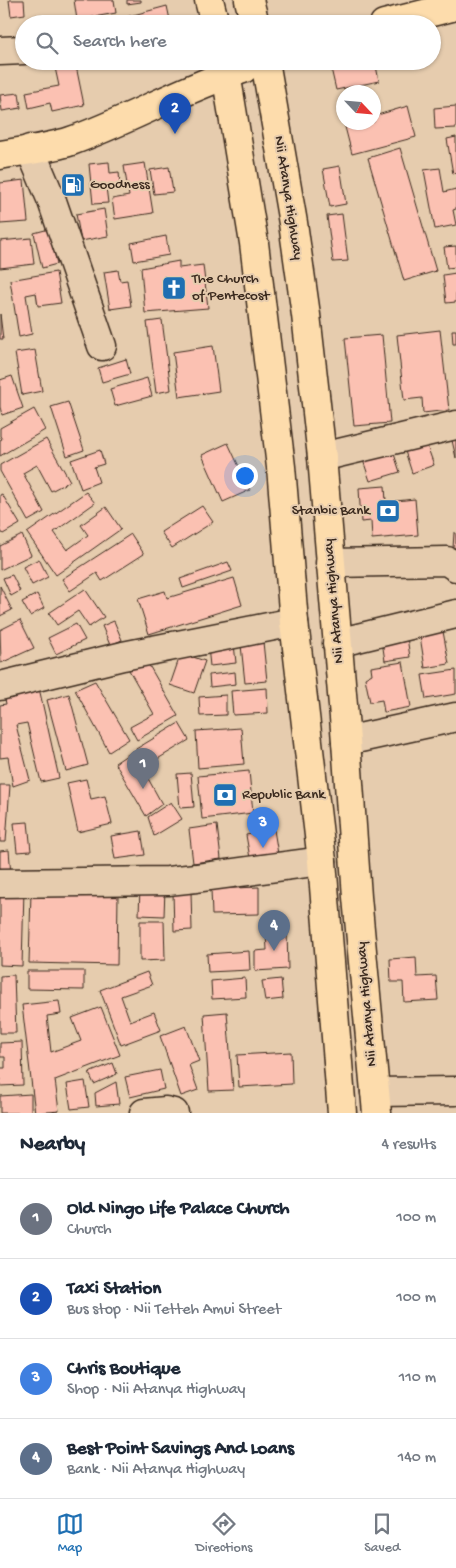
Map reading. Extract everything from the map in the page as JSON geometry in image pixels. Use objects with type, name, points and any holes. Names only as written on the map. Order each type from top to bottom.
[{"type":"main road","points":[[209,0],[213,15]]},
{"type":"main road","points":[[249,0],[253,15]]},
{"type":"main road","points":[[420,15],[456,6]]},
{"type":"main road","points":[[0,155],[69,141],[144,111],[222,70]]},
{"type":"main road","points":[[226,70],[260,285],[281,467],[294,622],[322,861],[342,1113]]},
{"type":"main road","name":"Nii Atanya Highway","points":[[267,70],[293,223],[306,315],[322,457],[357,897],[376,1103]]},
{"type":"street","points":[[0,51],[15,50]]},
{"type":"street","points":[[30,149],[52,201],[102,346]]},
{"type":"street","points":[[322,457],[456,425]]},
{"type":"street","points":[[330,563],[447,561],[456,567]]},
{"type":"street","points":[[337,643],[456,614]]},
{"type":"street","points":[[0,686],[124,656],[294,622]]},
{"type":"street","points":[[346,741],[456,717]]},
{"type":"street","points":[[0,884],[168,881],[322,861]]},
{"type":"street","points":[[376,1103],[456,1091]]},
{"type":"street","points":[[144,1113],[166,1111],[174,1113]]},
{"type":"building","points":[[9,0],[24,0],[25,14],[11,16]]},
{"type":"building","points":[[74,0],[114,0],[116,13],[76,15]]},
{"type":"building","points":[[127,0],[141,0],[141,2],[127,4]]},
{"type":"building","points":[[167,6],[169,15],[133,15]]},
{"type":"building","points":[[56,70],[77,70],[84,105],[52,112],[50,103],[29,108],[26,92],[59,86]]},
{"type":"building","points":[[331,70],[377,70],[379,81],[360,85],[336,85],[336,90]]},
{"type":"building","points":[[19,93],[21,108],[2,111],[0,95]]},
{"type":"building","points":[[408,106],[416,137],[352,154],[346,130],[381,130],[381,114]]},
{"type":"building","points":[[456,106],[456,128],[435,129],[434,108]]},
{"type":"building","points":[[456,137],[456,173],[453,174],[447,139]]},
{"type":"building","points":[[400,148],[436,271],[404,281],[368,158]]},
{"type":"building","points":[[109,162],[110,173],[119,172],[120,185],[106,187],[108,203],[93,204],[89,164]]},
{"type":"building","points":[[145,163],[153,213],[115,219],[112,199],[129,196],[124,166]]},
{"type":"building","points":[[340,166],[346,204],[330,207],[323,169]]},
{"type":"building","points":[[169,167],[173,192],[154,194],[150,170]]},
{"type":"building","points":[[440,168],[444,192],[456,189],[456,209],[453,210],[456,225],[435,229],[424,170]]},
{"type":"building","points":[[24,180],[28,222],[0,224],[0,183]]},
{"type":"building","points":[[104,209],[108,236],[81,241],[76,214]]},
{"type":"building","points":[[342,214],[348,261],[333,262],[327,216]]},
{"type":"building","points":[[49,229],[57,264],[42,268],[34,233]]},
{"type":"building","points":[[166,236],[169,255],[134,261],[131,243]]},
{"type":"building","points":[[31,238],[34,264],[0,268],[0,241]]},
{"type":"building","points":[[456,246],[456,267],[447,268],[444,247]]},
{"type":"building","name":"The Church of Pentecost","points":[[179,261],[179,268],[203,265],[208,308],[145,313],[141,268]]},
{"type":"building","points":[[118,270],[120,281],[127,280],[131,306],[110,309],[104,272]]},
{"type":"building","points":[[56,272],[61,303],[38,306],[36,293],[26,295],[32,334],[19,337],[10,280]]},
{"type":"building","points":[[456,273],[456,302],[446,303],[443,275]]},
{"type":"building","points":[[0,314],[3,339],[0,339]]},
{"type":"building","points":[[162,320],[171,390],[156,393],[147,322]]},
{"type":"building","points":[[440,330],[449,410],[423,413],[422,398],[404,400],[397,335]]},
{"type":"building","points":[[452,330],[456,330],[456,344],[453,344]]},
{"type":"building","points":[[382,335],[390,423],[354,426],[345,338]]},
{"type":"building","points":[[213,346],[219,391],[179,397],[173,352]]},
{"type":"building","points":[[35,350],[42,391],[22,395],[15,353]]},
{"type":"building","points":[[126,359],[130,374],[102,382],[98,368]]},
{"type":"building","points":[[12,376],[23,408],[2,415],[0,407],[0,380]]},
{"type":"building","points":[[147,378],[152,396],[115,406],[110,389]]},
{"type":"building","points":[[68,402],[84,450],[67,456],[51,407]]},
{"type":"building","points":[[34,409],[45,430],[0,456],[0,440],[2,439],[0,428]]},
{"type":"building","points":[[456,435],[456,458],[451,436]]},
{"type":"building","points":[[46,439],[70,481],[51,491],[37,465],[23,473],[44,512],[28,521],[0,471],[0,465]]},
{"type":"building","points":[[425,440],[434,465],[412,473],[404,448]]},
{"type":"building","points":[[228,443],[250,490],[223,502],[202,455]]},
{"type":"building","points":[[100,450],[104,464],[94,467],[99,482],[81,489],[71,460]]},
{"type":"building","points":[[393,451],[400,472],[370,481],[363,460]]},
{"type":"building","name":"Stanbic Bank","points":[[385,486],[386,502],[415,499],[418,535],[372,539],[371,521],[361,522],[359,488]]},
{"type":"building","points":[[86,492],[95,503],[54,532],[67,550],[88,535],[81,525],[106,507],[121,529],[56,575],[27,533]]},
{"type":"building","points":[[2,494],[20,524],[3,534],[0,529],[0,495]]},
{"type":"building","points":[[202,506],[213,522],[172,548],[161,532]]},
{"type":"building","points":[[454,533],[456,533],[456,548],[453,548]]},
{"type":"building","points":[[131,534],[144,554],[102,581],[97,573],[70,591],[62,579]]},
{"type":"building","points":[[22,535],[31,555],[0,570],[0,546]]},
{"type":"building","points":[[39,559],[48,577],[32,585],[23,567]]},
{"type":"building","points":[[228,562],[232,571],[183,588],[180,579]]},
{"type":"building","points":[[12,575],[20,591],[11,596],[3,578]]},
{"type":"building","points":[[234,578],[242,605],[149,634],[138,599],[165,591],[167,598]]},
{"type":"building","points":[[0,586],[12,610],[0,616]]},
{"type":"building","points":[[85,589],[104,617],[89,627],[78,611],[57,625],[49,613]]},
{"type":"building","points":[[37,594],[44,608],[30,616],[22,602]]},
{"type":"building","points":[[20,620],[34,648],[1,663],[0,630]]},
{"type":"building","points":[[114,621],[122,640],[110,645],[102,626]]},
{"type":"building","points":[[76,624],[85,640],[56,654],[48,638]]},
{"type":"building","points":[[442,626],[449,664],[425,668],[419,630]]},
{"type":"building","points":[[406,631],[410,657],[385,661],[381,635]]},
{"type":"building","points":[[263,642],[267,681],[245,683],[241,645]]},
{"type":"building","points":[[234,644],[236,663],[210,666],[208,647]]},
{"type":"building","points":[[181,653],[205,661],[194,693],[170,685]]},
{"type":"building","points":[[146,660],[178,716],[137,740],[130,727],[154,714],[129,670]]},
{"type":"building","points":[[403,662],[411,707],[384,712],[382,700],[370,702],[365,678],[372,674],[371,667]]},
{"type":"building","points":[[456,670],[456,694],[426,699],[422,675]]},
{"type":"building","points":[[235,672],[236,684],[210,687],[209,675]]},
{"type":"building","points":[[95,681],[129,739],[109,752],[75,690]]},
{"type":"building","points":[[39,688],[59,778],[41,782],[27,723],[16,725],[30,780],[13,786],[8,757],[0,758],[0,705],[6,704],[4,694]]},
{"type":"building","points":[[267,688],[268,713],[233,715],[231,691]]},
{"type":"building","points":[[69,694],[88,765],[66,771],[47,700]]},
{"type":"building","points":[[226,695],[226,715],[200,716],[199,697]]},
{"type":"building","points":[[179,723],[189,740],[146,766],[136,749]]},
{"type":"building","points":[[241,728],[244,764],[198,768],[196,731]]},
{"type":"building","points":[[133,751],[162,804],[146,816],[115,763]]},
{"type":"building","name":"Republic Bank","points":[[249,771],[253,813],[202,819],[198,776]]},
{"type":"building","points":[[191,773],[194,807],[180,808],[177,774]]},
{"type":"building","points":[[86,779],[91,799],[105,796],[112,824],[78,832],[67,783]]},
{"type":"building","points":[[0,785],[10,785],[6,842],[0,842]]},
{"type":"building","points":[[171,802],[182,819],[154,836],[148,817]]},
{"type":"building","points":[[28,822],[31,851],[17,852],[14,823]]},
{"type":"building","points":[[217,825],[221,859],[193,863],[189,829]]},
{"type":"building","points":[[274,830],[279,860],[251,864],[246,835]]},
{"type":"building","points":[[141,831],[145,855],[115,859],[111,836]]},
{"type":"building","points":[[9,850],[11,875],[0,876],[0,851]]},
{"type":"building","points":[[259,887],[259,914],[212,915],[211,889]]},
{"type":"building","points":[[140,888],[165,888],[164,916],[139,915]]},
{"type":"building","points":[[0,889],[24,889],[22,966],[0,965]]},
{"type":"building","points":[[31,892],[118,894],[117,965],[29,963]]},
{"type":"building","points":[[173,892],[191,892],[192,930],[174,931]]},
{"type":"building","points":[[140,921],[164,921],[165,960],[140,961]]},
{"type":"building","points":[[287,931],[288,969],[255,971],[255,951],[267,950],[266,932]]},
{"type":"building","points":[[249,951],[250,970],[208,972],[207,954]]},
{"type":"building","points":[[416,957],[417,977],[436,976],[438,1000],[404,1002],[403,982],[391,982],[390,959]]},
{"type":"building","points":[[27,971],[84,971],[84,990],[27,989]]},
{"type":"building","points":[[147,972],[152,985],[121,996],[130,1021],[154,1012],[161,1030],[121,1045],[100,990]]},
{"type":"building","points":[[14,975],[16,1033],[0,1033],[0,976]]},
{"type":"building","points":[[245,978],[246,997],[212,999],[211,981]]},
{"type":"building","points":[[281,979],[283,999],[265,1001],[262,981]]},
{"type":"building","points":[[59,1001],[61,1014],[47,1016],[51,1052],[81,1041],[72,1018],[101,1007],[120,1055],[55,1080],[59,1111],[35,1113],[22,1005]]},
{"type":"building","points":[[227,1012],[233,1090],[209,1091],[204,1014]]},
{"type":"building","points":[[186,1026],[199,1061],[189,1065],[198,1090],[181,1096],[160,1036]]},
{"type":"building","points":[[22,1042],[23,1085],[0,1086],[0,1068],[5,1068],[5,1057],[0,1057],[0,1043]]},
{"type":"building","points":[[291,1052],[292,1084],[239,1087],[237,1055]]},
{"type":"building","points":[[113,1063],[117,1074],[94,1084],[89,1073]]},
{"type":"building","points":[[160,1070],[164,1089],[130,1097],[125,1077]]},
{"type":"building","points":[[85,1081],[89,1107],[71,1109],[67,1084]]},
{"type":"building","points":[[116,1082],[119,1104],[96,1106],[95,1093]]},
{"type":"building","points":[[31,1094],[31,1113],[0,1113],[0,1096]]},
{"type":"place","name":"Taxi Station","points":[[175,134]]},
{"type":"place","name":"Goodness","points":[[73,185]]},
{"type":"place","name":"The Church of Pentecost","points":[[174,288]]},
{"type":"place","name":"Stanbic Bank","points":[[388,511]]},
{"type":"place","name":"Old Ningo Life Palace Church","points":[[143,789]]},
{"type":"place","name":"Republic Bank","points":[[225,795]]},
{"type":"place","name":"Chris Boutique","points":[[263,848]]},
{"type":"place","name":"Best Point Savings And Loans","points":[[274,951]]}]
